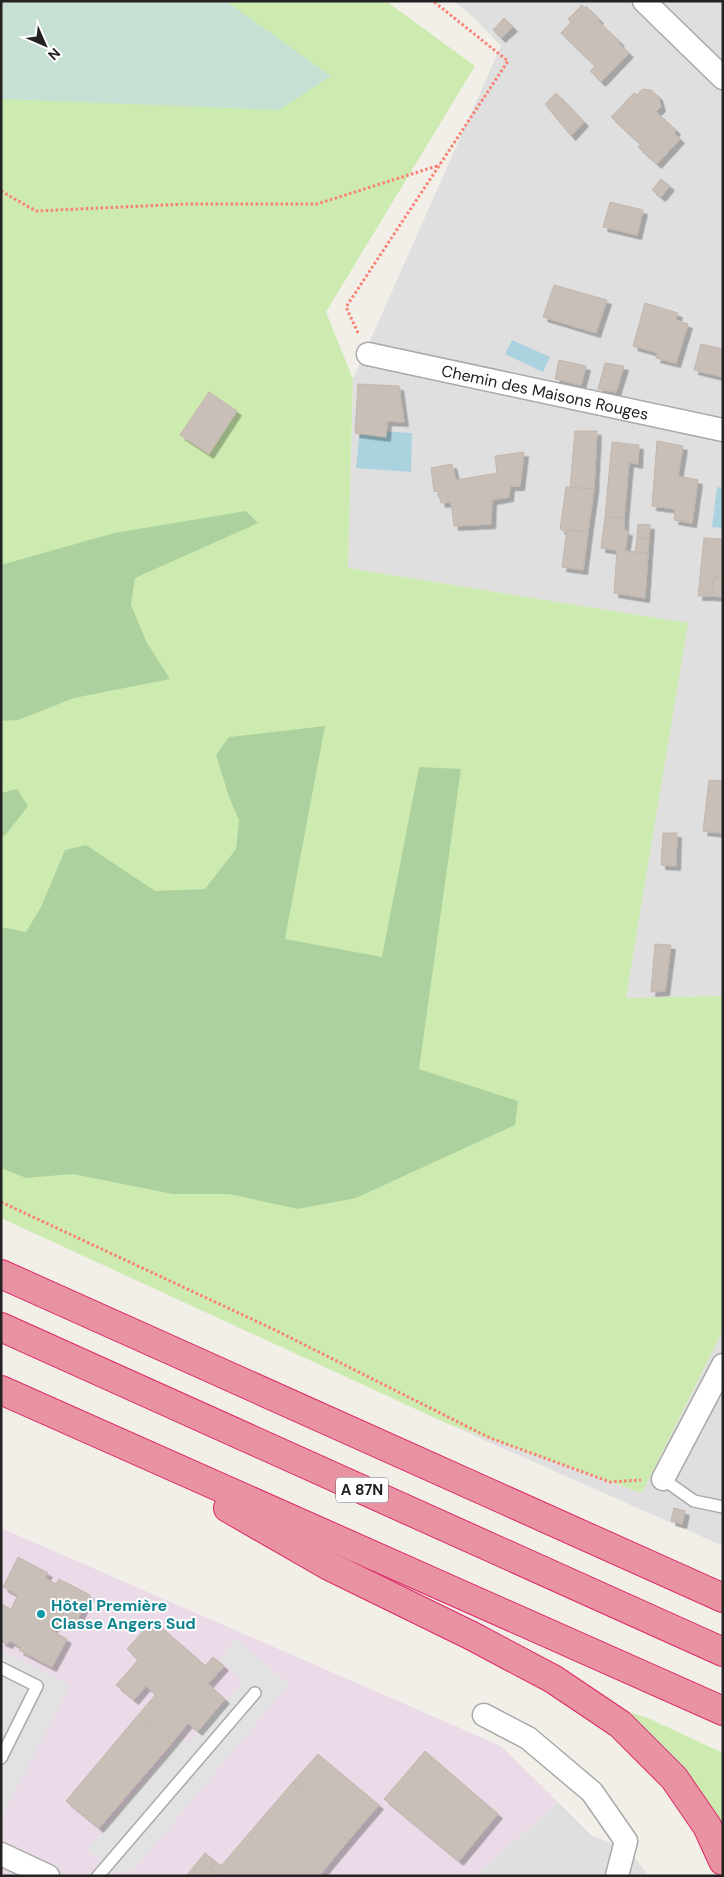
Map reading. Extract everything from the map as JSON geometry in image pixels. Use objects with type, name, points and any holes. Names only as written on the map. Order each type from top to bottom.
[{"type":"highway","points":[[1,1274],[719,1595]]},
{"type":"highway","name":"A 87N","points":[[1,1327],[723,1652]]},
{"type":"highway","points":[[1,1390],[723,1711]]},
{"type":"highway","points":[[96,1433],[329,1566],[472,1636],[553,1679],[620,1724],[674,1778],[707,1826],[723,1861]]},
{"type":"street","points":[[644,1],[723,78]]},
{"type":"street","name":"Chemin des Maisons Rouges","points":[[368,354],[723,430]]},
{"type":"street","points":[[663,1479],[723,1365]]},
{"type":"street","points":[[484,1715],[528,1738],[592,1792],[626,1841],[617,1876]]},
{"type":"street","points":[[1,1854],[48,1876]]},
{"type":"lane","points":[[663,1479],[694,1501],[723,1507]]},
{"type":"lane","points":[[1,1668],[37,1686],[1,1758]]},
{"type":"lane","points":[[98,1876],[255,1693]]},
{"type":"path","points":[[368,354],[346,307],[508,61],[433,1]]},
{"type":"path","points":[[1,191],[36,211],[187,204],[317,204],[440,165]]},
{"type":"path","points":[[1,1202],[275,1330],[490,1438],[610,1482],[663,1479]]},
{"type":"shaded area","points":[[454,1],[723,1],[723,996],[626,998],[687,623],[348,568],[353,379],[501,46],[471,15]]},
{"type":"shaded area","points":[[723,1322],[723,1546],[448,1424],[642,1493],[721,1334]]},
{"type":"shaded area","points":[[1,1528],[501,1746],[558,1802],[475,1876],[1,1876]]},
{"type":"shaded area","points":[[236,1639],[289,1684],[133,1871],[117,1872],[87,1850],[181,1738],[189,1744],[243,1681],[219,1659]]},
{"type":"shaded area","points":[[1,1650],[70,1685],[1,1819]]},
{"type":"shaded area","points":[[558,1802],[592,1836],[628,1849],[649,1876],[475,1876]]},
{"type":"green space","points":[[1,1],[386,1],[475,66],[326,312],[353,379],[348,568],[688,623],[626,998],[723,996],[723,1322],[721,1334],[642,1493],[448,1424],[1,1218]]},
{"type":"green space","points":[[1,1],[226,1],[331,76],[279,110],[1,99]]},
{"type":"green space","points":[[246,511],[258,523],[135,578],[131,605],[147,643],[170,679],[74,698],[18,720],[1,721],[1,565],[114,533]]},
{"type":"green space","points":[[325,726],[285,939],[382,957],[419,767],[461,769],[419,1069],[518,1101],[515,1125],[356,1198],[298,1209],[229,1194],[173,1194],[73,1174],[26,1178],[1,1168],[1,927],[26,932],[41,907],[65,850],[86,845],[155,891],[205,889],[236,849],[239,820],[229,797],[216,755],[229,737]]},
{"type":"green space","points":[[17,789],[28,806],[1,838],[1,793]]},
{"type":"green space","points":[[632,1713],[648,1718],[723,1753],[723,1830],[628,1718]]},
{"type":"water","points":[[512,340],[550,357],[543,372],[505,354]]},
{"type":"water","points":[[360,430],[412,433],[411,472],[356,468]]},
{"type":"water","points":[[717,487],[723,488],[723,528],[712,527]]},
{"type":"building","points":[[582,5],[585,8],[586,6],[599,19],[598,21],[629,53],[601,82],[590,71],[595,66],[561,33],[571,22],[568,19]]},
{"type":"building","points":[[504,18],[513,27],[501,38],[493,30]]},
{"type":"building","points":[[643,89],[651,90],[658,96],[661,107],[656,112],[676,130],[674,133],[680,139],[657,164],[638,147],[641,145],[611,117],[634,93],[637,95]]},
{"type":"building","points":[[556,93],[565,102],[553,114],[545,104]]},
{"type":"building","points":[[565,102],[584,122],[571,136],[553,114]]},
{"type":"building","points":[[661,179],[670,186],[661,197],[652,190]]},
{"type":"building","points":[[610,202],[643,210],[637,235],[603,227]]},
{"type":"building","points":[[554,285],[607,300],[596,333],[543,317]]},
{"type":"building","points":[[645,303],[678,313],[676,320],[688,324],[676,363],[656,358],[658,353],[633,346]]},
{"type":"building","points":[[701,344],[723,349],[723,377],[694,370]]},
{"type":"building","points":[[559,360],[586,366],[581,385],[555,379]]},
{"type":"building","points":[[605,363],[624,366],[616,392],[598,389]]},
{"type":"building","points":[[358,384],[399,386],[404,422],[387,421],[386,437],[355,433]]},
{"type":"building","points":[[209,392],[237,411],[209,454],[180,435]]},
{"type":"building","points":[[575,431],[597,431],[594,489],[570,488]]},
{"type":"building","points":[[657,441],[683,446],[678,476],[698,480],[692,523],[674,520],[675,509],[652,506]]},
{"type":"building","points":[[612,442],[639,445],[638,464],[629,462],[624,518],[605,517]]},
{"type":"building","points":[[524,452],[520,486],[510,486],[509,497],[492,500],[491,524],[454,526],[451,502],[441,503],[438,491],[434,492],[431,468],[452,464],[456,480],[497,473],[495,456]]},
{"type":"building","points":[[566,487],[594,489],[588,532],[567,530],[567,533],[560,529]]},
{"type":"building","points":[[605,517],[624,518],[624,531],[628,531],[625,551],[648,553],[645,598],[614,593],[617,550],[601,548]]},
{"type":"building","points":[[638,524],[650,525],[649,539],[637,538]]},
{"type":"building","points":[[567,530],[588,532],[583,570],[562,567]]},
{"type":"building","points":[[637,538],[649,539],[648,553],[635,552]]},
{"type":"building","points":[[704,538],[723,539],[723,578],[714,577],[711,596],[698,596]]},
{"type":"building","points":[[714,577],[723,578],[723,597],[711,596]]},
{"type":"building","points":[[709,780],[723,781],[723,833],[703,831]]},
{"type":"building","points":[[663,833],[677,833],[676,866],[661,865]]},
{"type":"building","points":[[655,944],[671,945],[665,991],[651,992]]},
{"type":"building","points":[[674,1508],[685,1511],[682,1524],[671,1521]]},
{"type":"building","name":"Hôtel Première Classe Angers Sud","points":[[18,1557],[48,1573],[45,1578],[56,1584],[59,1579],[90,1595],[74,1626],[59,1618],[52,1631],[67,1639],[52,1667],[19,1650],[21,1647],[10,1641],[8,1644],[1,1641],[1,1604],[11,1609],[18,1595],[3,1587]]},
{"type":"building","points":[[153,1620],[216,1675],[208,1684],[225,1699],[198,1731],[188,1723],[171,1744],[139,1714],[156,1694],[146,1686],[134,1700],[116,1685],[138,1660],[127,1649]]},
{"type":"building","points":[[213,1657],[224,1666],[216,1675],[205,1666]]},
{"type":"building","points":[[139,1714],[171,1744],[99,1828],[66,1801]]},
{"type":"building","points":[[425,1751],[498,1814],[459,1861],[384,1799]]},
{"type":"building","points":[[318,1754],[379,1805],[348,1841],[293,1782]]},
{"type":"building","points":[[293,1782],[348,1841],[319,1876],[218,1876],[211,1868],[215,1861],[221,1866]]},
{"type":"building","points":[[205,1853],[215,1861],[204,1876],[186,1876]]},
{"type":"building","points":[[211,1868],[218,1876],[204,1876]]},
{"type":"place","name":"Hôtel Première Classe Angers Sud","points":[[41,1614]]}]
